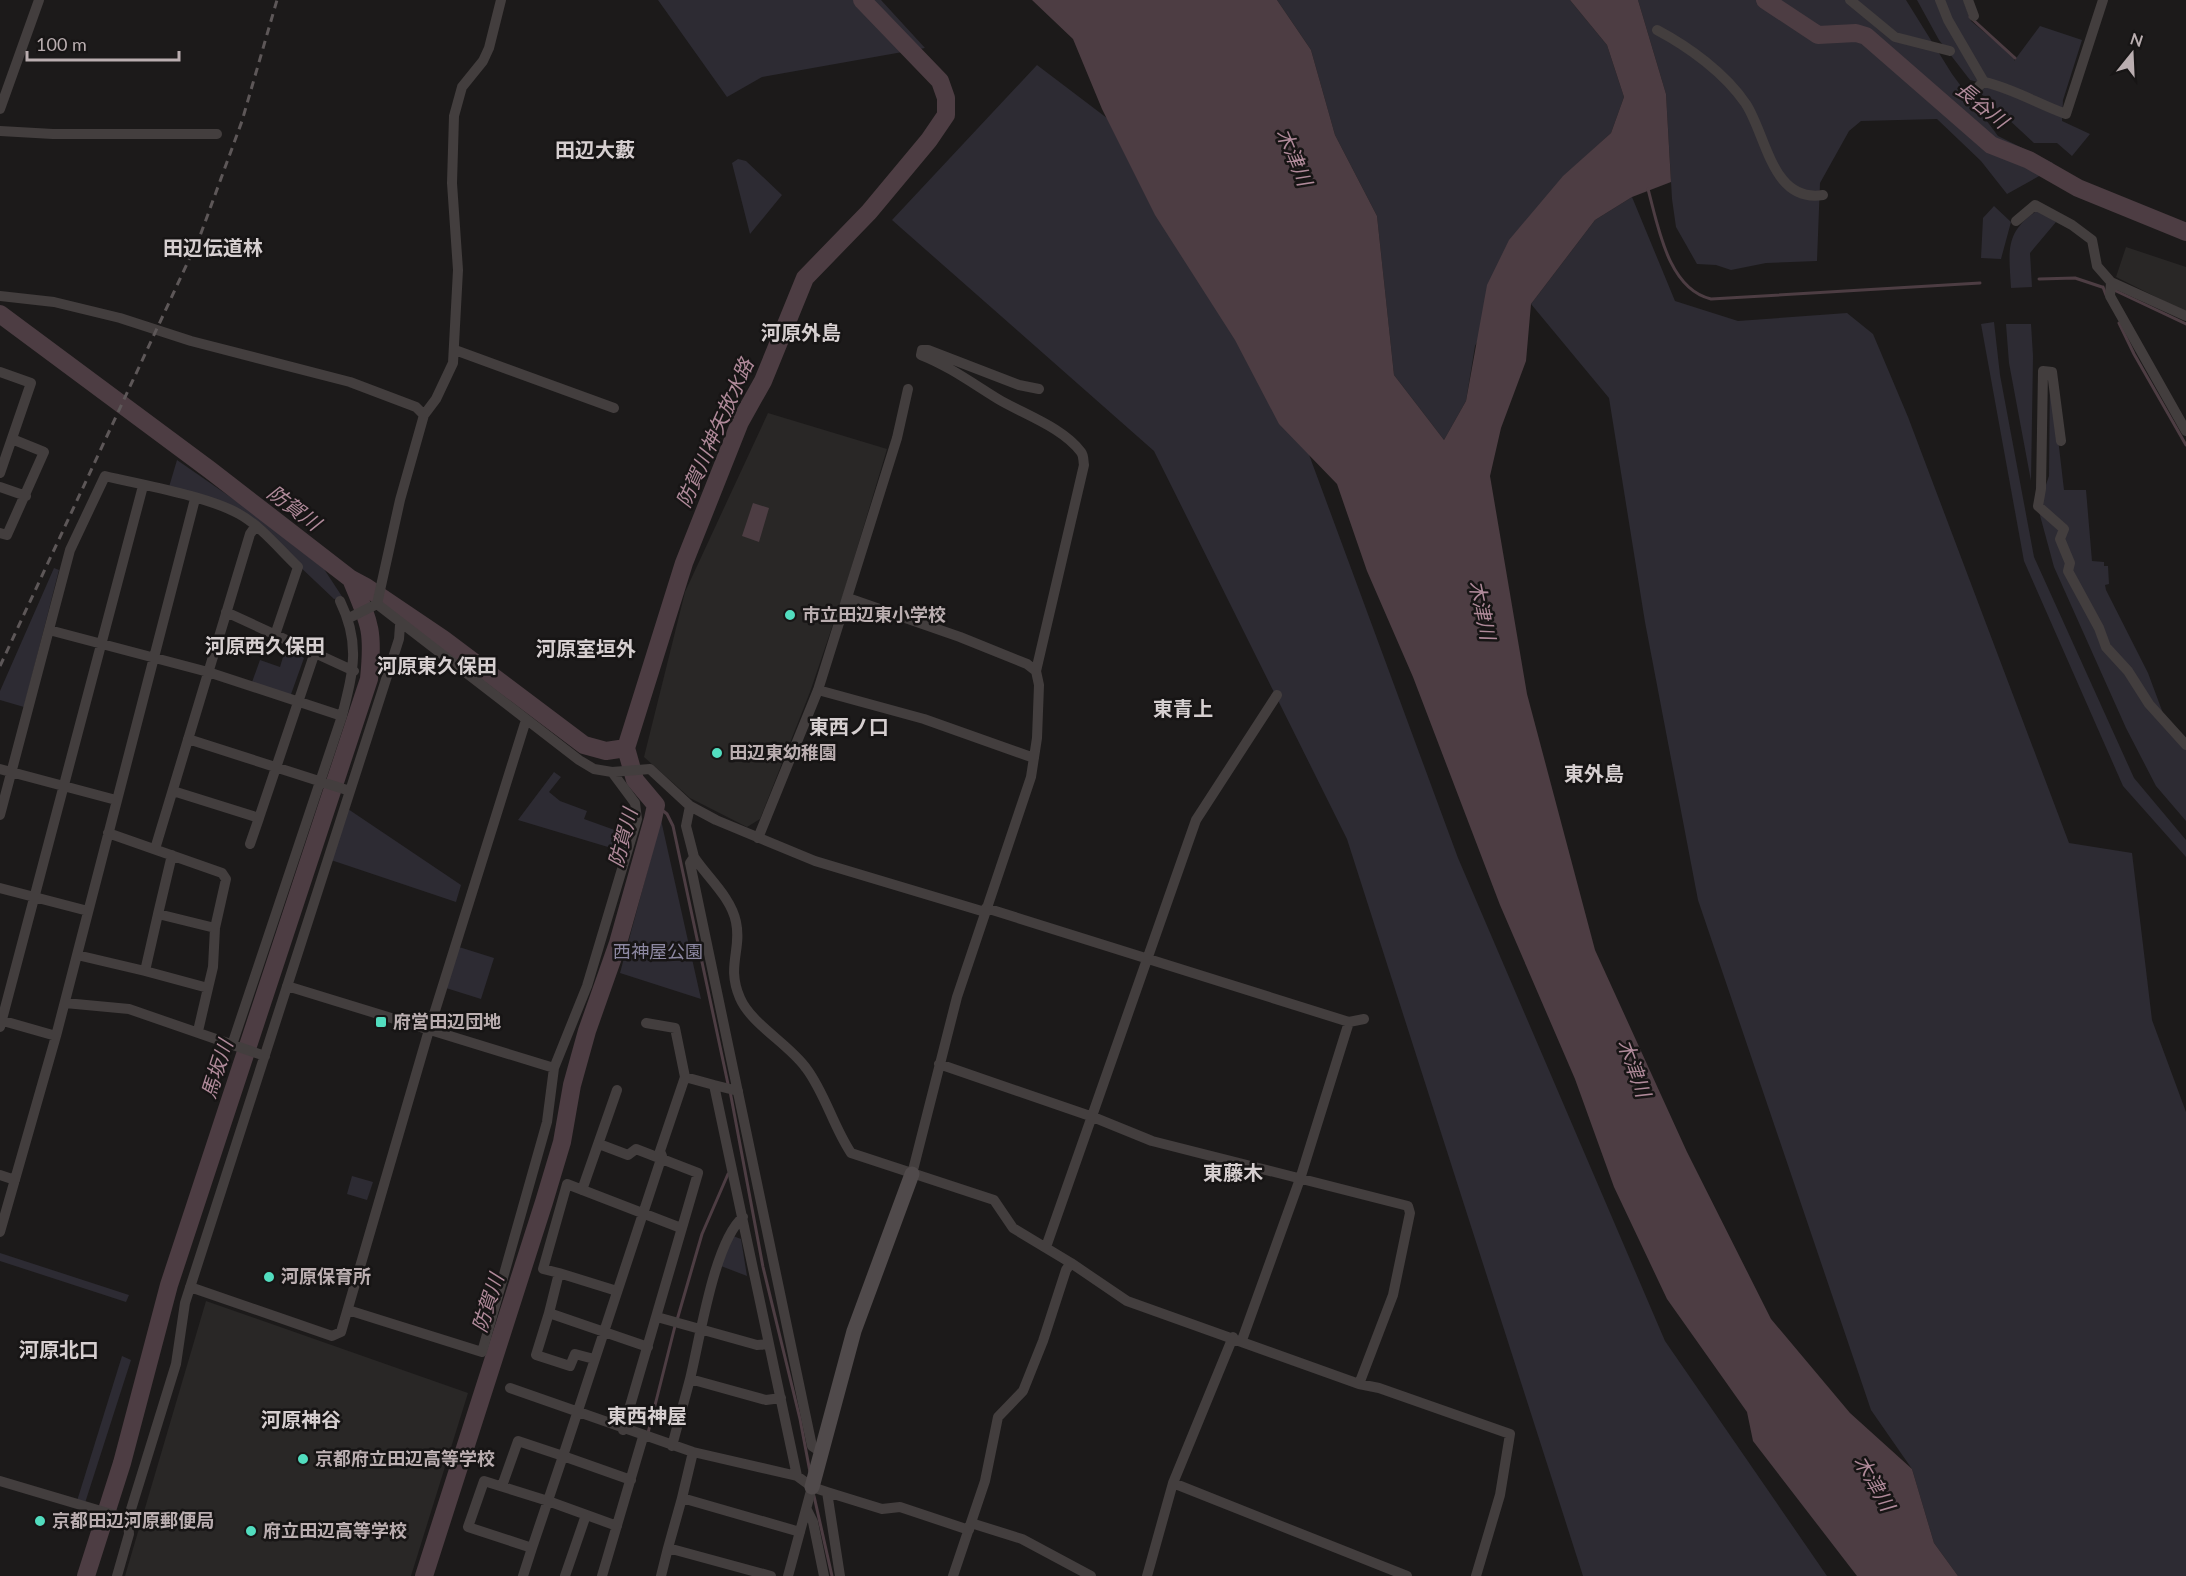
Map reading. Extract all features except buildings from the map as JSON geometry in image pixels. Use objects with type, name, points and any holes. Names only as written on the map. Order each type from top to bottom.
[{"type":"street","points":[[0,110],[39,0]]},
{"type":"street","points":[[352,616],[375,603],[424,415],[446,382],[455,350],[458,270],[452,183],[454,116],[462,87],[483,61],[489,48],[501,0]]},
{"type":"street","points":[[1850,0],[1895,37],[1950,51]]},
{"type":"street","points":[[1940,0],[1982,84],[2002,86],[2031,101],[2066,114],[2103,0]]},
{"type":"street","points":[[1968,0],[1974,16]]},
{"type":"street","points":[[1657,30],[1694,53],[1746,104],[1771,160],[1787,186],[1809,197],[1823,195]]},
{"type":"street","points":[[0,131],[52,134],[217,134]]},
{"type":"street","points":[[2016,221],[2035,205],[2072,225],[2092,240],[2097,266],[2110,282],[2186,316]]},
{"type":"street","points":[[2110,282],[2110,296],[2186,431]]},
{"type":"street","points":[[0,296],[54,302],[109,315],[191,341],[318,372],[416,407],[424,415]]},
{"type":"street","points":[[455,350],[614,408]]},
{"type":"street","points":[[840,1576],[819,1490],[821,1452],[854,1331],[912,1174],[957,997],[1031,777],[1039,685],[1036,671],[1084,465],[1083,454],[1072,443],[1045,424],[999,399],[945,365],[921,355],[922,350],[928,350],[1019,385],[1039,389]]},
{"type":"street","points":[[2061,441],[2052,372],[2043,371],[2041,489],[2038,506],[2064,529],[2060,539],[2070,563],[2068,571],[2099,628],[2106,647],[2128,671],[2148,704],[2186,745]]},
{"type":"street","points":[[0,372],[31,383],[0,473]]},
{"type":"street","points":[[758,838],[818,690],[897,438],[908,389]]},
{"type":"street","points":[[0,533],[7,535],[44,452],[12,439]]},
{"type":"street","points":[[0,815],[5,770],[20,747],[70,550],[105,476],[195,499],[239,514],[298,567],[275,635]]},
{"type":"street","points":[[56,1036],[1,1022],[143,486]]},
{"type":"street","points":[[0,487],[26,496]]},
{"type":"street","points":[[0,1232],[65,1003],[195,499]]},
{"type":"street","points":[[155,849],[250,534],[255,527]]},
{"type":"street","points":[[848,598],[960,637],[1027,664],[1036,671]]},
{"type":"street","points":[[236,1046],[324,783],[354,671],[352,616],[340,601]]},
{"type":"street","points":[[375,603],[389,611],[400,625],[594,769],[616,771],[650,769],[690,806],[758,838],[815,861],[1147,958],[1349,1022],[1364,1019]]},
{"type":"street","points":[[226,612],[314,655],[354,671]]},
{"type":"street","points":[[117,1576],[129,1534],[128,1519],[176,1364],[190,1287],[262,1055],[287,986],[346,790],[399,639],[400,625]]},
{"type":"street","points":[[49,630],[208,672],[342,716]]},
{"type":"street","points":[[250,844],[314,655]]},
{"type":"street","points":[[818,690],[924,719],[1034,758]]},
{"type":"street","points":[[1047,1247],[1196,820],[1277,695]]},
{"type":"street","points":[[190,1287],[332,1335],[341,1332],[429,1030],[526,720]]},
{"type":"street","points":[[188,739],[346,790]]},
{"type":"street","points":[[5,770],[116,800]]},
{"type":"street","points":[[348,1310],[482,1352],[547,1122],[554,1068],[587,986],[637,819],[635,803],[616,771]]},
{"type":"street","points":[[173,791],[259,818]]},
{"type":"street","points":[[690,806],[686,826],[694,857],[730,907],[736,921],[733,980],[741,1002],[807,1068],[837,1132],[851,1153],[994,1200],[1013,1228],[1047,1247],[1126,1301],[1359,1384],[1379,1388],[1510,1434],[1500,1495],[1476,1576]]},
{"type":"street","points":[[108,833],[222,873],[226,879],[215,928],[213,967],[198,1031]]},
{"type":"street","points":[[145,972],[172,855]]},
{"type":"street","points":[[694,857],[690,863],[812,1446],[821,1452]]},
{"type":"street","points":[[0,888],[88,911]]},
{"type":"street","points":[[158,914],[215,928]]},
{"type":"street","points":[[77,954],[208,988]]},
{"type":"street","points":[[287,986],[554,1068]]},
{"type":"street","points":[[65,1003],[129,1009],[262,1055]]},
{"type":"street","points":[[1147,1576],[1173,1483],[1237,1339],[1300,1179],[1349,1022]]},
{"type":"street","points":[[523,1576],[661,1159],[660,1150],[685,1077],[675,1028],[646,1023]]},
{"type":"street","points":[[939,1064],[1093,1117],[1152,1141],[1407,1206],[1410,1213],[1393,1295],[1359,1384]]},
{"type":"street","points":[[685,1077],[738,1091]]},
{"type":"street","points":[[714,1085],[797,1476]]},
{"type":"street","points":[[582,1190],[617,1090]]},
{"type":"street","points":[[599,1144],[628,1155],[636,1149],[698,1173],[623,1430]]},
{"type":"street","points":[[0,1175],[15,1180]]},
{"type":"street","points":[[617,1291],[543,1269],[567,1185],[681,1228]]},
{"type":"street","points":[[672,1446],[718,1262],[734,1224],[743,1217]]},
{"type":"street","points":[[953,1576],[985,1481],[998,1417],[1023,1391],[1066,1270],[1071,1263]]},
{"type":"street","points":[[559,1273],[536,1355],[570,1366],[575,1354],[594,1359]]},
{"type":"street","points":[[549,1313],[648,1347]]},
{"type":"street","points":[[657,1317],[757,1345],[769,1344]]},
{"type":"street","points":[[690,1379],[766,1400],[781,1398]]},
{"type":"street","points":[[510,1388],[647,1438],[693,1452],[797,1476],[819,1490],[882,1509],[900,1507],[1022,1539],[1091,1576]]},
{"type":"street","points":[[602,1576],[631,1480],[647,1438]]},
{"type":"street","points":[[502,1486],[518,1441],[631,1480]]},
{"type":"street","points":[[661,1576],[693,1452]]},
{"type":"street","points":[[0,1481],[128,1519]]},
{"type":"street","points":[[532,1548],[468,1527],[484,1481],[617,1526]]},
{"type":"street","points":[[1173,1483],[1407,1576]]},
{"type":"street","points":[[788,1576],[807,1510],[819,1490]]},
{"type":"street","points":[[682,1498],[800,1532]]},
{"type":"street","points":[[807,1510],[813,1522],[824,1576]]},
{"type":"street","points":[[565,1576],[586,1515]]},
{"type":"street","points":[[668,1548],[771,1576]]},
{"type":"shaded area","points":[[2126,247],[2186,267],[2186,312],[2116,277]]},
{"type":"shaded area","points":[[768,413],[887,449],[844,592],[810,692],[760,819],[747,827],[690,798],[644,757],[685,592]]},
{"type":"shaded area","name":"京都府立田辺高等学校","points":[[206,1301],[468,1393],[411,1576],[125,1576]]},
{"type":"green space","points":[[658,0],[881,0],[925,48],[762,77],[727,97]]},
{"type":"green space","points":[[1277,0],[1570,0],[1607,45],[1624,97],[1611,133],[1563,177],[1475,346],[1466,401],[1444,440],[1394,375],[1377,216],[1335,135],[1311,50]]},
{"type":"green space","points":[[1638,0],[1906,0],[1952,74],[1998,136],[2053,163],[2050,170],[2007,194],[1981,161],[1937,119],[1861,121],[1849,131],[1820,183],[1817,261],[1766,263],[1731,270],[1716,265],[1697,264],[1676,227],[1672,199],[1666,94]]},
{"type":"green space","points":[[1917,0],[1963,0],[1971,21],[2015,58],[2014,61],[2040,26],[2082,40],[2063,100],[2062,121],[2090,134],[2072,156],[2057,143],[2034,143],[1979,92],[1989,85],[1970,80],[1939,40]]},
{"type":"green space","points":[[1037,65],[1215,200],[1458,858],[1665,1341],[1827,1576],[1583,1576],[1347,839],[1154,451],[892,220]]},
{"type":"green space","points":[[738,159],[746,161],[782,195],[750,234],[732,163]]},
{"type":"green space","points":[[1632,197],[1675,301],[1738,321],[1847,313],[1873,334],[1908,417],[2069,843],[2132,853],[2152,1020],[2186,1112],[2186,1576],[1958,1576],[1934,1543],[1912,1469],[1871,1410],[1698,900],[1645,622],[1609,398],[1531,304],[1595,220]]},
{"type":"green space","points":[[1994,206],[2011,222],[2001,259],[1981,258],[1983,218]]},
{"type":"green space","points":[[2038,210],[2056,222],[2030,253],[2032,287],[2011,288],[2011,243],[2019,226]]},
{"type":"green space","points":[[1994,322],[2000,375],[2034,557],[2134,778],[2186,840],[2186,857],[2123,786],[2024,561],[1981,324]]},
{"type":"green space","points":[[2006,324],[2031,324],[2033,356],[2031,481],[2009,363]]},
{"type":"green space","points":[[2050,369],[2064,490],[2086,490],[2092,561],[2104,562],[2104,566],[2108,566],[2109,584],[2105,585],[2106,590],[2148,673],[2167,724],[2186,749],[2186,821],[2156,786],[2126,728],[2054,567],[2038,508],[2049,476]]},
{"type":"green space","points":[[177,460],[242,505],[324,569],[343,598],[334,599],[241,511],[169,487]]},
{"type":"green space","points":[[54,568],[59,570],[24,707],[0,700],[0,691]]},
{"type":"green space","points":[[286,647],[304,658],[290,697],[251,685],[260,660],[280,667]]},
{"type":"green space","points":[[554,772],[561,777],[549,792],[560,801],[587,811],[584,819],[623,833],[618,850],[518,820]]},
{"type":"green space","points":[[348,809],[461,885],[456,902],[331,860]]},
{"type":"green space","name":"西神屋公園","points":[[661,820],[701,999],[620,973]]},
{"type":"green space","points":[[459,947],[494,958],[481,999],[446,988]]},
{"type":"green space","points":[[352,1176],[373,1182],[367,1200],[347,1194]]},
{"type":"green space","points":[[733,1236],[741,1239],[747,1276],[721,1266]]},
{"type":"green space","points":[[0,1253],[129,1295],[126,1302],[0,1261]]},
{"type":"green space","points":[[122,1356],[131,1360],[85,1503],[77,1501]]},
{"type":"water","name":"木津川","points":[[1032,0],[1277,0],[1311,50],[1335,135],[1377,216],[1394,375],[1444,440],[1466,401],[1487,285],[1509,240],[1563,176],[1611,133],[1624,97],[1607,45],[1570,0],[1638,0],[1666,94],[1671,182],[1632,197],[1595,220],[1531,304],[1526,361],[1501,428],[1490,476],[1527,694],[1595,950],[1687,1152],[1771,1319],[1850,1413],[1912,1469],[1934,1543],[1958,1576],[1857,1576],[1753,1441],[1747,1412],[1667,1299],[1614,1187],[1575,1079],[1500,905],[1413,677],[1367,571],[1337,484],[1279,424],[1235,340],[1155,215],[1102,109],[1073,39]]},
{"type":"water","points":[[753,503],[769,508],[759,542],[742,536]]},
{"type":"waterway","name":"防賀川神矢放水路","points":[[626,748],[684,563],[740,422],[763,381],[805,278],[869,212],[929,140],[946,115],[946,98],[940,81],[862,0]]},
{"type":"waterway","name":"長谷川","points":[[1765,0],[1818,35],[1856,33],[1866,36],[1991,145],[2029,160],[2078,188],[2186,232]]},
{"type":"waterway","points":[[1970,17],[2015,58]]},
{"type":"waterway","points":[[1648,189],[1661,237],[1675,270],[1684,283],[1696,293],[1711,299],[1980,283]]},
{"type":"waterway","points":[[2039,279],[2075,278],[2102,287]]},
{"type":"waterway","points":[[2103,287],[2106,295]]},
{"type":"waterway","points":[[2114,290],[2186,324]]},
{"type":"waterway","name":"防賀川","points":[[0,314],[210,470],[351,579],[443,639],[584,745],[606,751],[626,748]]},
{"type":"waterway","points":[[2119,323],[2186,445]]},
{"type":"waterway","name":"馬坂川","points":[[86,1576],[122,1463],[169,1285],[369,679],[371,638],[363,607],[351,579]]},
{"type":"waterway","name":"防賀川","points":[[424,1576],[544,1202],[562,1142],[572,1085],[587,1031],[618,943],[653,819],[656,805],[635,780],[626,748]]},
{"type":"waterway","points":[[656,805],[667,814],[673,826],[728,1084]]},
{"type":"waterway","points":[[730,1091],[763,1267],[800,1419],[810,1472]]},
{"type":"waterway","points":[[677,1320],[702,1234],[728,1174]]},
{"type":"waterway","points":[[648,1433],[675,1326]]},
{"type":"waterway","points":[[814,1496],[832,1576]]},
{"type":"railway","points":[[0,666],[200,236],[242,121],[277,0]]},
{"type":"place","name":"市立田辺東小学校","points":[[790,615]]},
{"type":"place","name":"田辺東幼稚園","points":[[717,753]]},
{"type":"place","name":"府営田辺団地","points":[[381,1022]]},
{"type":"place","name":"河原保育所","points":[[269,1277]]},
{"type":"place","name":"京都府立田辺高等学校","points":[[303,1459]]},
{"type":"place","name":"京都田辺河原郵便局","points":[[40,1521]]},
{"type":"place","name":"府立田辺高等学校","points":[[251,1531]]},
{"type":"district","name":"田辺大藪","points":[[595,150]]},
{"type":"district","name":"田辺伝道林","points":[[213,248]]},
{"type":"district","name":"河原外島","points":[[801,333]]},
{"type":"district","name":"河原西久保田","points":[[265,646]]},
{"type":"district","name":"河原室垣外","points":[[586,649]]},
{"type":"district","name":"河原東久保田","points":[[437,666]]},
{"type":"district","name":"東青上","points":[[1183,709]]},
{"type":"district","name":"東西ノ口","points":[[849,727]]},
{"type":"district","name":"東外島","points":[[1594,774]]},
{"type":"district","name":"東藤木","points":[[1233,1173]]},
{"type":"district","name":"河原北口","points":[[59,1350]]},
{"type":"district","name":"東西神屋","points":[[647,1416]]},
{"type":"district","name":"河原神谷","points":[[301,1420]]}]
